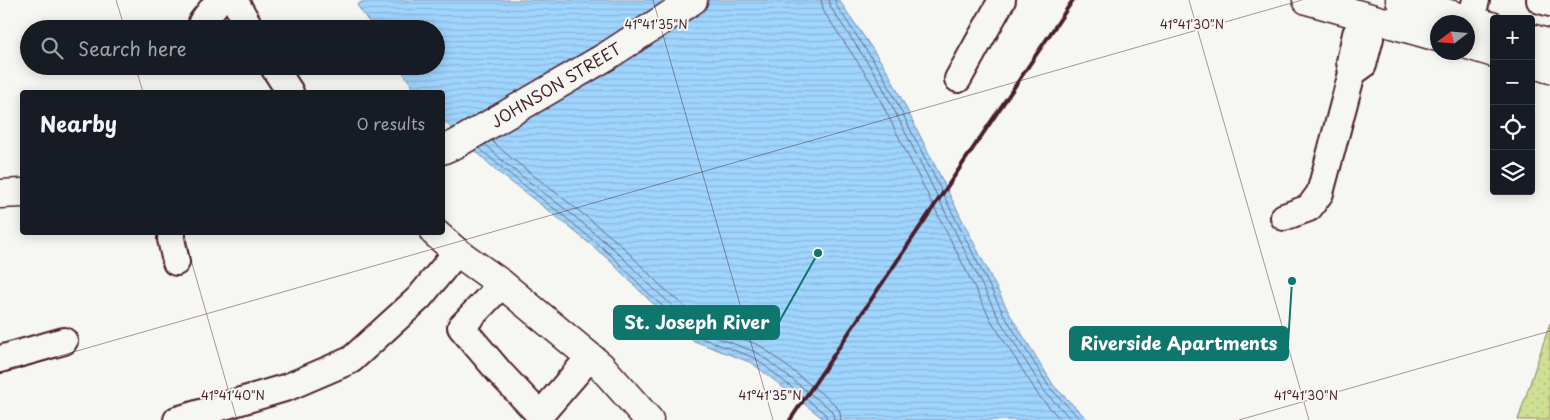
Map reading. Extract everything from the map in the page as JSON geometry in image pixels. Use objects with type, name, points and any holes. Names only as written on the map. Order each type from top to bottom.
[{"type":"main road","name":"JOHNSON STREET","points":[[449,147],[607,56],[693,0]]},
{"type":"main road","points":[[1306,0],[1372,15],[1430,34]]},
{"type":"main road","points":[[1400,0],[1477,23],[1490,46]]},
{"type":"main road","points":[[1535,39],[1550,44]]},
{"type":"main road","points":[[1535,64],[1550,68]]},
{"type":"main road","points":[[0,194],[20,192]]},
{"type":"main road","points":[[437,235],[457,252],[502,284],[602,366],[649,420]]},
{"type":"street","points":[[204,20],[219,0]]},
{"type":"street","points":[[234,0],[246,20]]},
{"type":"street","points":[[958,79],[1002,0]]},
{"type":"street","points":[[1540,0],[1550,3]]},
{"type":"street","points":[[1284,217],[1309,208],[1320,193],[1352,73],[1350,62],[1356,34],[1372,15]]},
{"type":"street","points":[[279,75],[289,90]]},
{"type":"street","points":[[172,235],[176,262]]},
{"type":"street","points":[[177,420],[288,387],[351,360],[419,298],[457,252]]},
{"type":"street","points":[[502,284],[461,327],[501,374],[540,415],[590,357]]},
{"type":"street","points":[[0,359],[64,341]]},
{"type":"green space","points":[[1550,323],[1550,420],[1518,420]]},
{"type":"water","points":[[365,0],[839,0],[888,72],[1009,313],[1054,386],[1088,420],[825,420],[752,363],[694,341],[608,259],[498,172],[445,122],[445,90],[415,90],[405,75],[445,75],[445,20],[368,20],[357,5]]},
{"type":"railway","points":[[790,420],[1073,0]]},
{"type":"place","name":"St. Joseph River","points":[[818,253]]},
{"type":"place","name":"Riverside Apartments","points":[[1292,281]]}]
